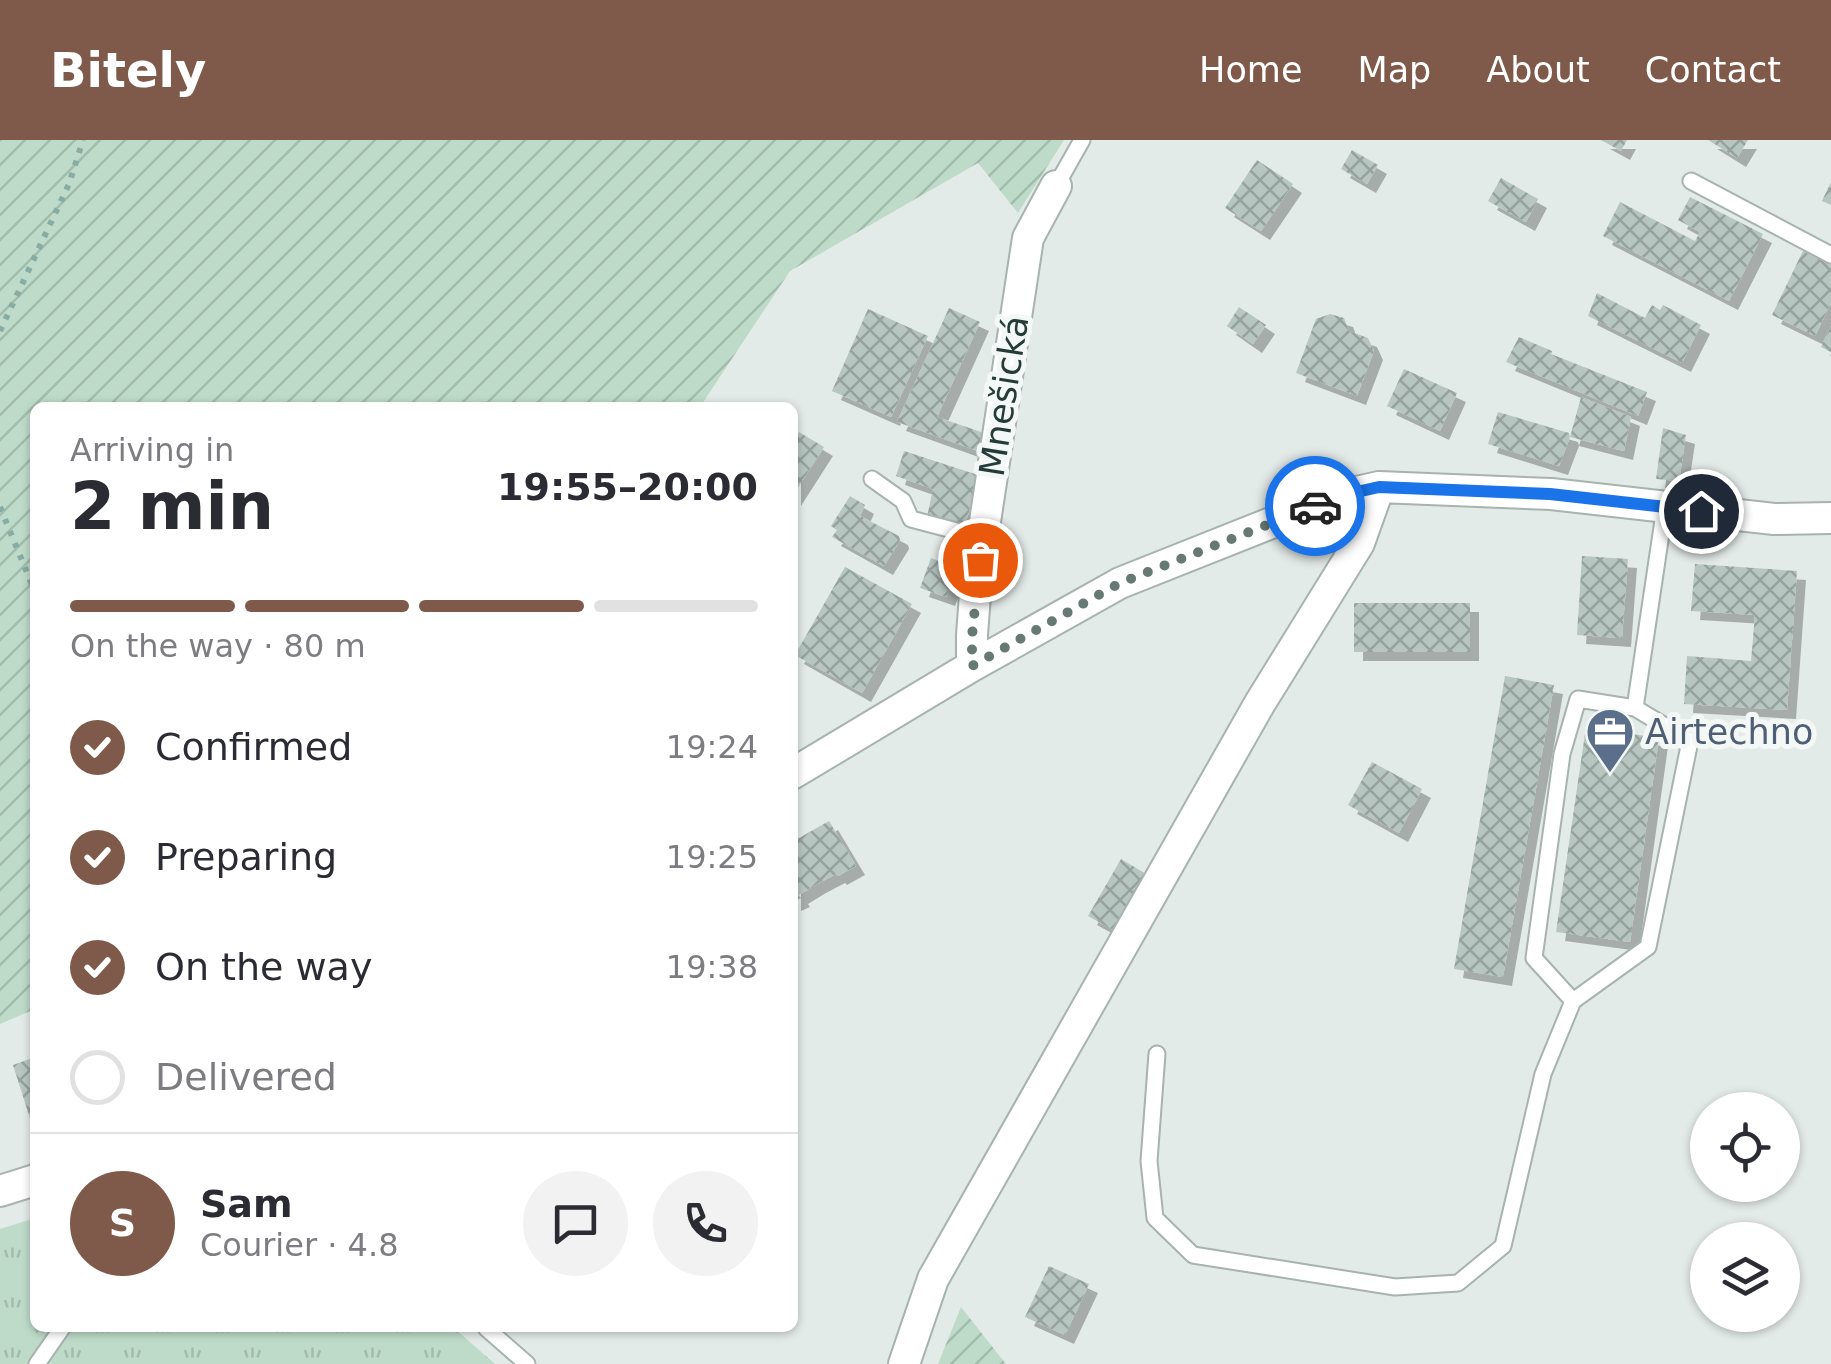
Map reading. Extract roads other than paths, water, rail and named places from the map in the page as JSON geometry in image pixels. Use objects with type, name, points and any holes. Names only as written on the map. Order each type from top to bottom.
[{"type":"street","name":"Mnešická","points":[[972,666],[976,581],[1028,238],[1056,186]]},
{"type":"street","points":[[904,1364],[933,1280],[1260,704],[1359,543],[1379,487]]},
{"type":"street","points":[[798,770],[1120,583],[1339,496],[1379,487],[1550,494],[1774,519],[1831,518]]},
{"type":"street","points":[[0,1191],[30,1182]]},
{"type":"lane","name":"Mnešická","points":[[1056,186],[1082,140]]},
{"type":"lane","points":[[1691,182],[1831,255]]},
{"type":"lane","points":[[872,480],[903,501],[911,520],[983,538]]},
{"type":"lane","points":[[1635,708],[1665,507]]},
{"type":"lane","points":[[1157,1054],[1148,1160],[1155,1218],[1193,1256],[1394,1287],[1458,1284],[1503,1246],[1543,1074],[1573,1002],[1648,946],[1690,741],[1635,708],[1578,699],[1562,754],[1534,958],[1573,1002]]},
{"type":"lane","points":[[37,1364],[59,1332]]},
{"type":"lane","points":[[490,1332],[526,1364]]},
{"type":"place","name":"Airtechno","points":[[1610,774]]}]
